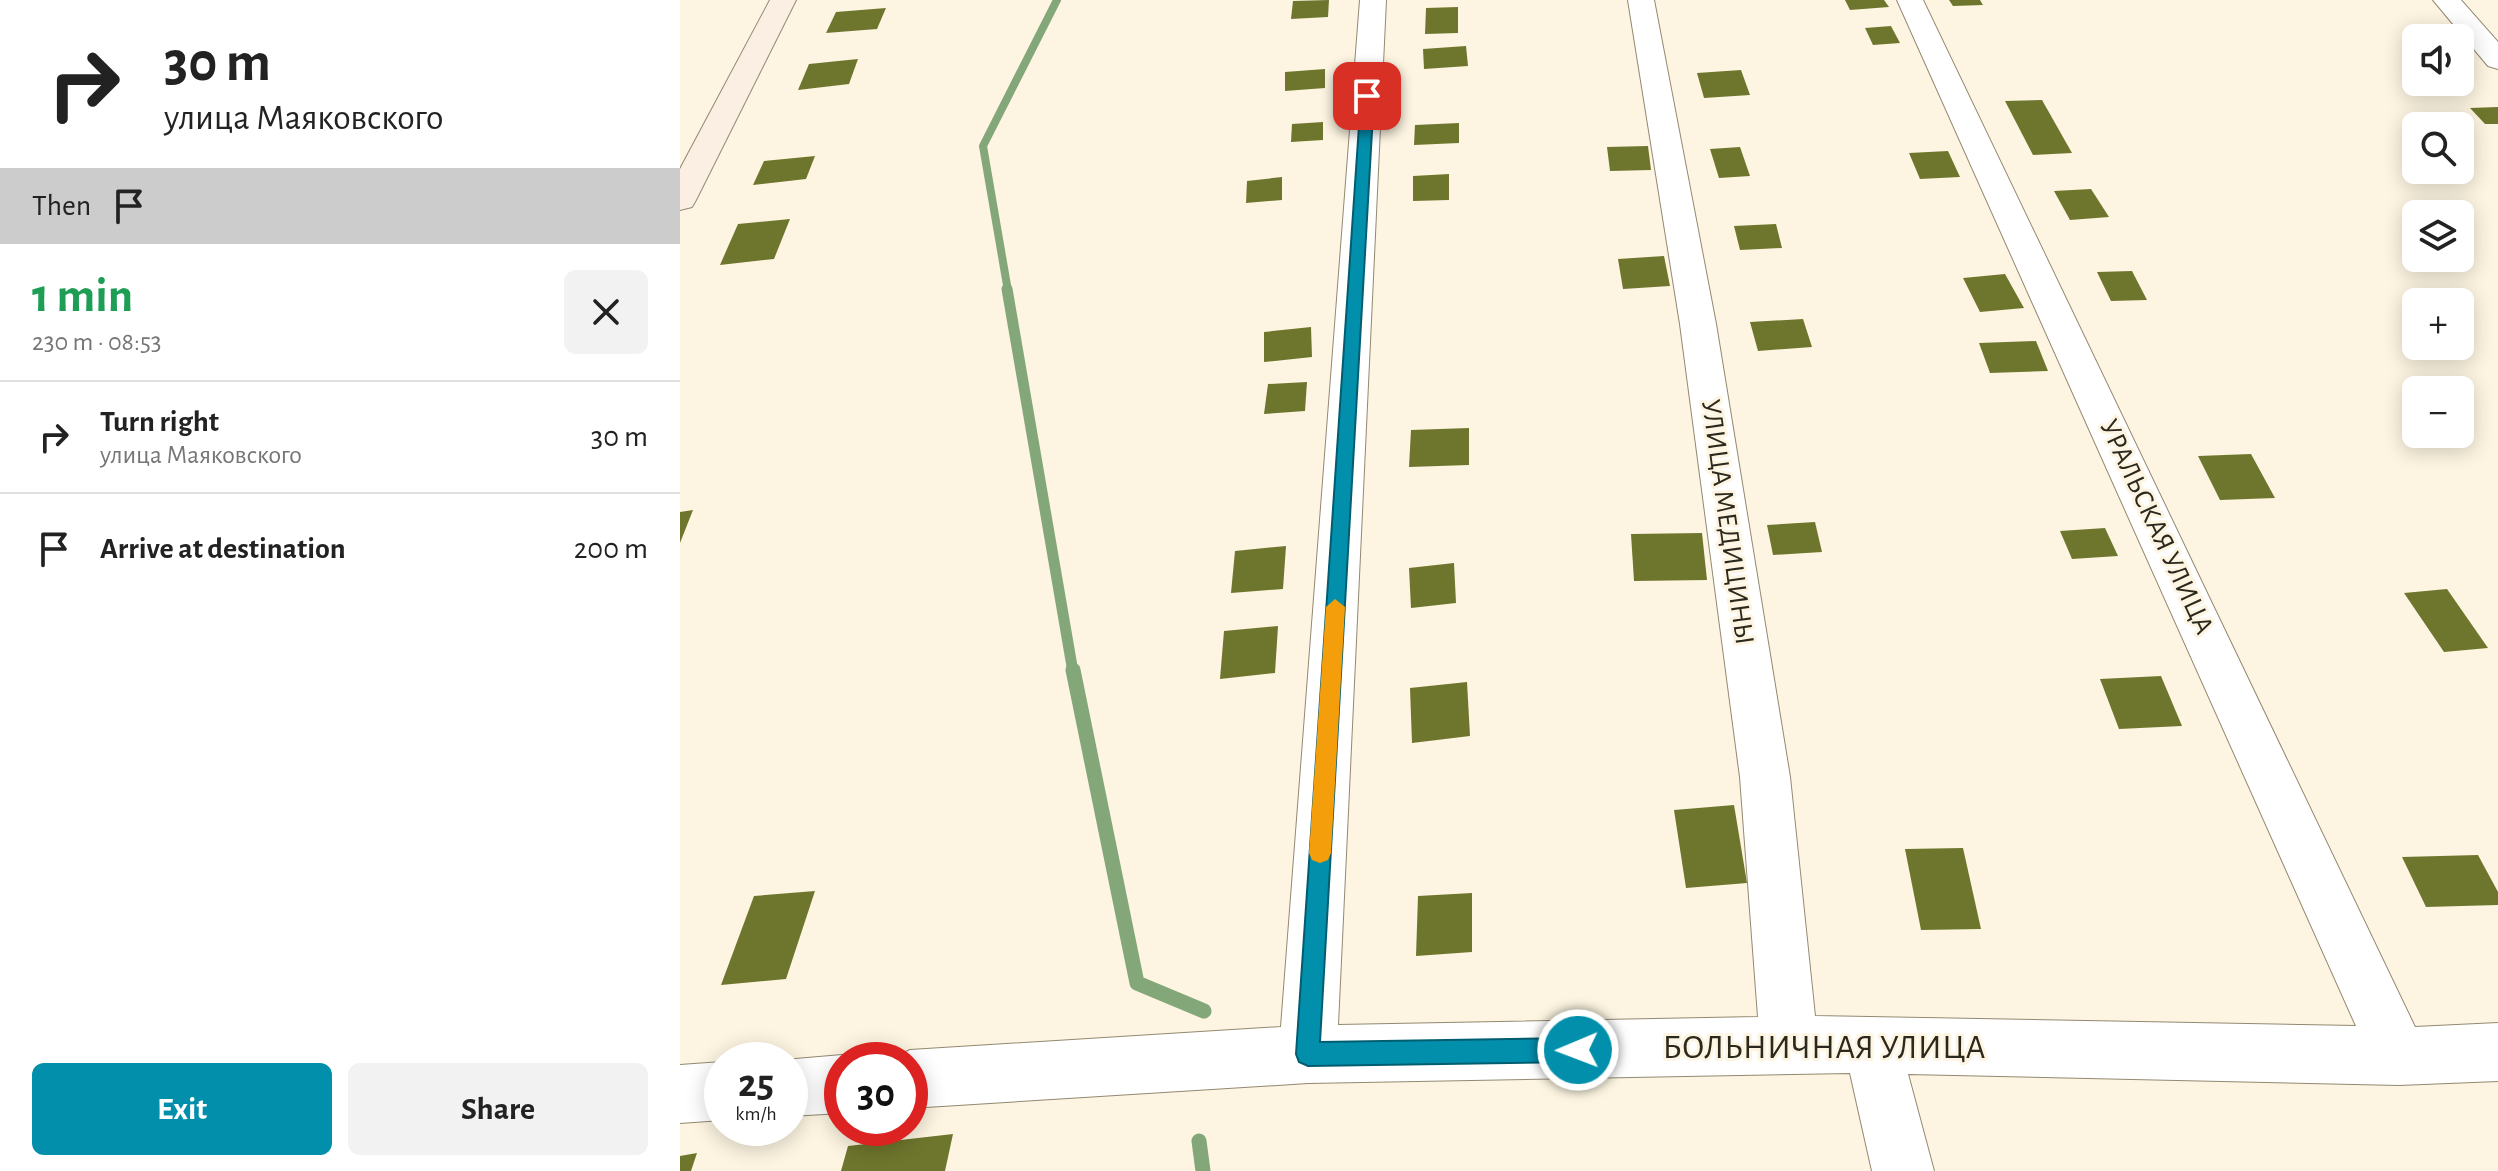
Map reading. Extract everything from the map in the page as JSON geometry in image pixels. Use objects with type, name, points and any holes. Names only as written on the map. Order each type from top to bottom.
[{"type":"main road","points":[[680,200],[783,0]]},
{"type":"street","points":[[1308,1054],[1373,0]]},
{"type":"street","name":"УЛИЦА МЕДИЦИНЫ","points":[[1641,0],[1698,324],[1765,777],[1789,1047]]},
{"type":"street","name":"УРАЛЬСКАЯ УЛИЦА","points":[[1910,0],[2399,1056]]},
{"type":"street","points":[[2446,0],[2498,60]]},
{"type":"street","points":[[1872,1044],[1903,1171]]},
{"type":"street","name":"БОЛЬНИЧНАЯ УЛИЦА","points":[[928,1078],[1308,1054],[1872,1044],[2399,1056],[2498,1052]]},
{"type":"street","points":[[680,1094],[704,1092]]},
{"type":"building","points":[[1329,0],[1328,17],[1291,19],[1293,1]]},
{"type":"building","points":[[1845,0],[1884,0],[1889,7],[1850,10]]},
{"type":"building","points":[[1949,0],[1980,0],[1983,5],[1953,6]]},
{"type":"building","points":[[1458,7],[1458,33],[1425,34],[1426,8]]},
{"type":"building","points":[[886,8],[877,29],[826,33],[836,12]]},
{"type":"building","points":[[1891,26],[1900,43],[1873,45],[1865,28]]},
{"type":"building","points":[[1466,46],[1468,66],[1424,69],[1423,49]]},
{"type":"building","points":[[858,59],[849,84],[798,90],[809,64]]},
{"type":"building","points":[[1325,69],[1325,88],[1285,91],[1285,72]]},
{"type":"building","points":[[1741,70],[1750,95],[1704,98],[1697,73]]},
{"type":"building","points":[[2042,100],[2072,153],[2033,155],[2005,101]]},
{"type":"building","points":[[2498,107],[2498,124],[2485,124],[2470,108]]},
{"type":"building","points":[[1323,122],[1323,140],[1291,142],[1292,124]]},
{"type":"building","points":[[1459,123],[1459,143],[1414,145],[1415,125]]},
{"type":"building","points":[[1648,146],[1651,170],[1610,171],[1607,147]]},
{"type":"building","points":[[1740,147],[1750,176],[1719,178],[1710,149]]},
{"type":"building","points":[[1948,151],[1960,177],[1920,179],[1909,153]]},
{"type":"building","points":[[815,156],[806,179],[753,185],[764,161]]},
{"type":"building","points":[[1449,174],[1449,200],[1413,201],[1413,176]]},
{"type":"building","points":[[1282,177],[1282,200],[1246,203],[1247,181]]},
{"type":"building","points":[[2091,189],[2109,217],[2070,220],[2054,191]]},
{"type":"building","points":[[790,219],[774,259],[720,265],[738,224]]},
{"type":"building","points":[[1776,224],[1782,248],[1740,250],[1734,226]]},
{"type":"building","points":[[1664,256],[1670,286],[1623,289],[1618,259]]},
{"type":"building","points":[[2132,271],[2147,300],[2111,301],[2097,272]]},
{"type":"building","points":[[2005,274],[2024,308],[1980,312],[1963,278]]},
{"type":"building","points":[[1803,319],[1812,347],[1758,351],[1750,322]]},
{"type":"building","points":[[1311,327],[1312,357],[1264,362],[1264,332]]},
{"type":"building","points":[[2036,341],[2048,371],[1990,373],[1979,343]]},
{"type":"building","points":[[1307,382],[1305,411],[1264,414],[1268,384]]},
{"type":"building","points":[[1469,428],[1469,465],[1409,467],[1411,430]]},
{"type":"building","points":[[2251,454],[2275,498],[2220,500],[2198,456]]},
{"type":"building","points":[[693,510],[680,543],[680,512]]},
{"type":"building","points":[[1815,522],[1822,552],[1773,555],[1767,525]]},
{"type":"building","points":[[2105,528],[2118,556],[2072,559],[2060,531]]},
{"type":"building","points":[[1702,533],[1707,580],[1634,581],[1631,534]]},
{"type":"building","points":[[1286,546],[1283,589],[1231,593],[1235,551]]},
{"type":"building","points":[[1454,563],[1456,603],[1411,608],[1409,568]]},
{"type":"building","points":[[2447,589],[2488,648],[2444,652],[2404,593]]},
{"type":"building","points":[[1278,626],[1275,673],[1220,679],[1224,631]]},
{"type":"building","points":[[2161,676],[2182,726],[2119,729],[2100,679]]},
{"type":"building","points":[[1467,682],[1470,736],[1412,743],[1410,688]]},
{"type":"building","points":[[1734,805],[1747,883],[1686,888],[1674,810]]},
{"type":"building","points":[[1963,848],[1981,929],[1921,930],[1905,849]]},
{"type":"building","points":[[2478,855],[2498,892],[2498,905],[2426,907],[2402,857]]},
{"type":"building","points":[[815,891],[786,979],[721,985],[754,896]]},
{"type":"building","points":[[1472,893],[1472,952],[1416,956],[1418,896]]},
{"type":"building","points":[[953,1134],[945,1171],[841,1171],[848,1146],[928,1146],[928,1137]]},
{"type":"building","points":[[697,1153],[691,1171],[680,1171],[680,1156]]},
{"type":"waterway","points":[[1008,291],[983,146],[1057,0]]},
{"type":"waterway","points":[[1007,289],[1073,672]]},
{"type":"waterway","points":[[1073,670],[1137,983],[1204,1011]]},
{"type":"waterway","points":[[1199,1141],[1203,1171]]},
{"type":"slow traffic","points":[[1320,853],[1335,607]]},
{"type":"route","points":[[1367,96],[1308,1054],[1578,1050]]}]
